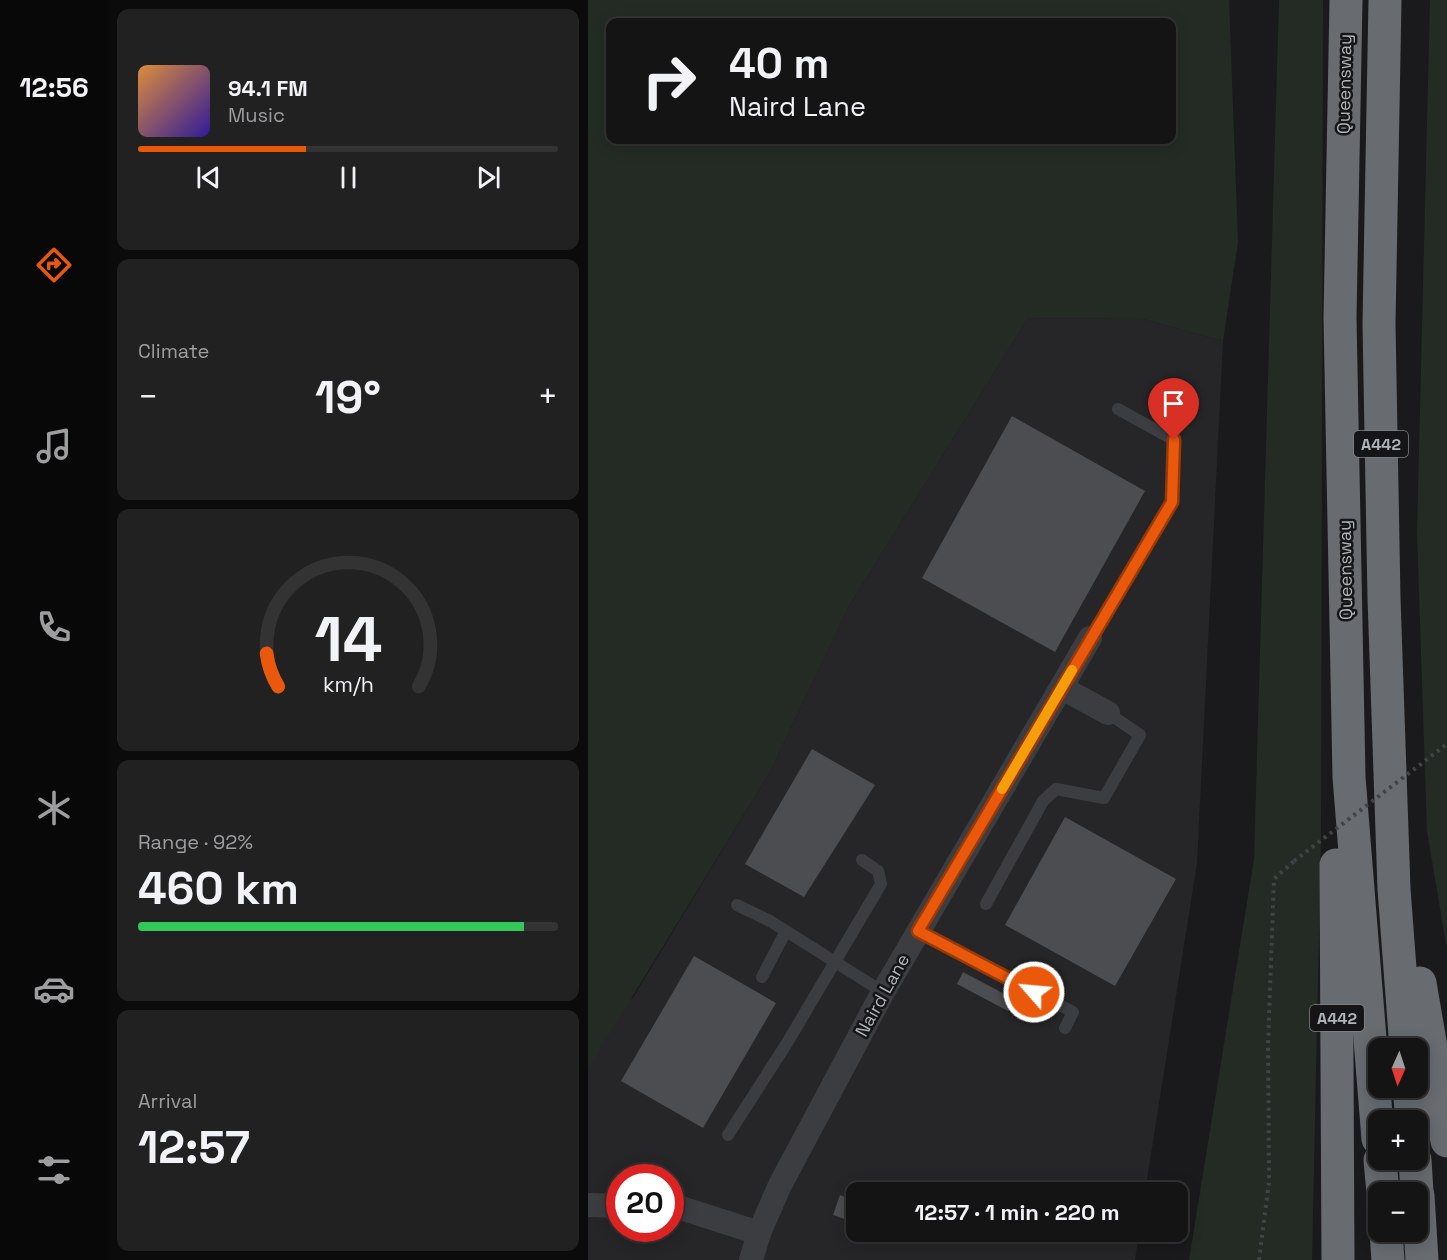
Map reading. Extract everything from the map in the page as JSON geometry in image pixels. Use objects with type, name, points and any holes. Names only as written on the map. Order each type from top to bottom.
[{"type":"highway","name":"Queensway","points":[[1346,0],[1340,318],[1349,777],[1376,1110]]},
{"type":"highway","name":"A442","points":[[1385,0],[1379,324],[1384,610],[1394,889],[1405,1038]]},
{"type":"highway","name":"A442","points":[[1338,1260],[1336,843],[1349,777]]},
{"type":"highway","name":"A442","points":[[1394,889],[1415,951],[1447,1141]]},
{"type":"highway","points":[[1387,1242],[1388,1260]]},
{"type":"highway","points":[[1421,1242],[1422,1260]]},
{"type":"street","name":"Naird Lane","points":[[751,1260],[759,1233],[780,1185],[883,992],[1090,639]]},
{"type":"street","points":[[1062,688],[1108,713]]},
{"type":"street","points":[[588,1205],[606,1206]]},
{"type":"street","points":[[684,1209],[759,1233]]},
{"type":"lane","points":[[1090,639],[1172,502],[1174,440],[1118,409]]},
{"type":"lane","points":[[987,904],[1043,801],[1056,789],[1104,798],[1140,735],[1108,713]]},
{"type":"lane","points":[[728,1135],[836,962],[881,884],[878,870],[862,860]]},
{"type":"lane","points":[[737,905],[786,931],[883,992]]},
{"type":"lane","points":[[762,977],[786,931]]},
{"type":"lane","points":[[918,931],[1073,1012],[1065,1028]]},
{"type":"path","points":[[1259,1260],[1269,1182],[1268,1044],[1275,879],[1294,861],[1447,744]]},
{"type":"shaded area","points":[[588,0],[1229,0],[1238,242],[1223,341],[1143,319],[1028,318],[849,606],[770,772],[588,1069]]},
{"type":"shaded area","points":[[1279,0],[1323,0],[1321,838],[1312,1260],[1189,1260],[1254,859]]},
{"type":"shaded area","points":[[1430,0],[1447,0],[1447,950],[1427,831],[1417,533]]},
{"type":"shaded area","points":[[1028,318],[1143,319],[1223,341],[1197,863],[1147,1182],[846,1182],[846,1242],[1138,1242],[1135,1260],[588,1260],[588,940],[632,999],[770,772],[849,606]]},
{"type":"building","points":[[1012,416],[1145,491],[1055,652],[922,578]]},
{"type":"building","points":[[812,749],[875,785],[804,897],[745,864]]},
{"type":"building","points":[[1065,817],[1176,879],[1115,986],[1005,925]]},
{"type":"building","points":[[694,956],[776,1003],[703,1128],[621,1081]]},
{"type":"building","points":[[963,972],[1014,999],[1008,1011],[957,984]]},
{"type":"building","points":[[840,1195],[846,1198],[846,1220],[833,1215]]},
{"type":"slow traffic","points":[[1002,789],[1072,670]]},
{"type":"route","points":[[1034,992],[918,931],[1172,502],[1174,440]]}]
